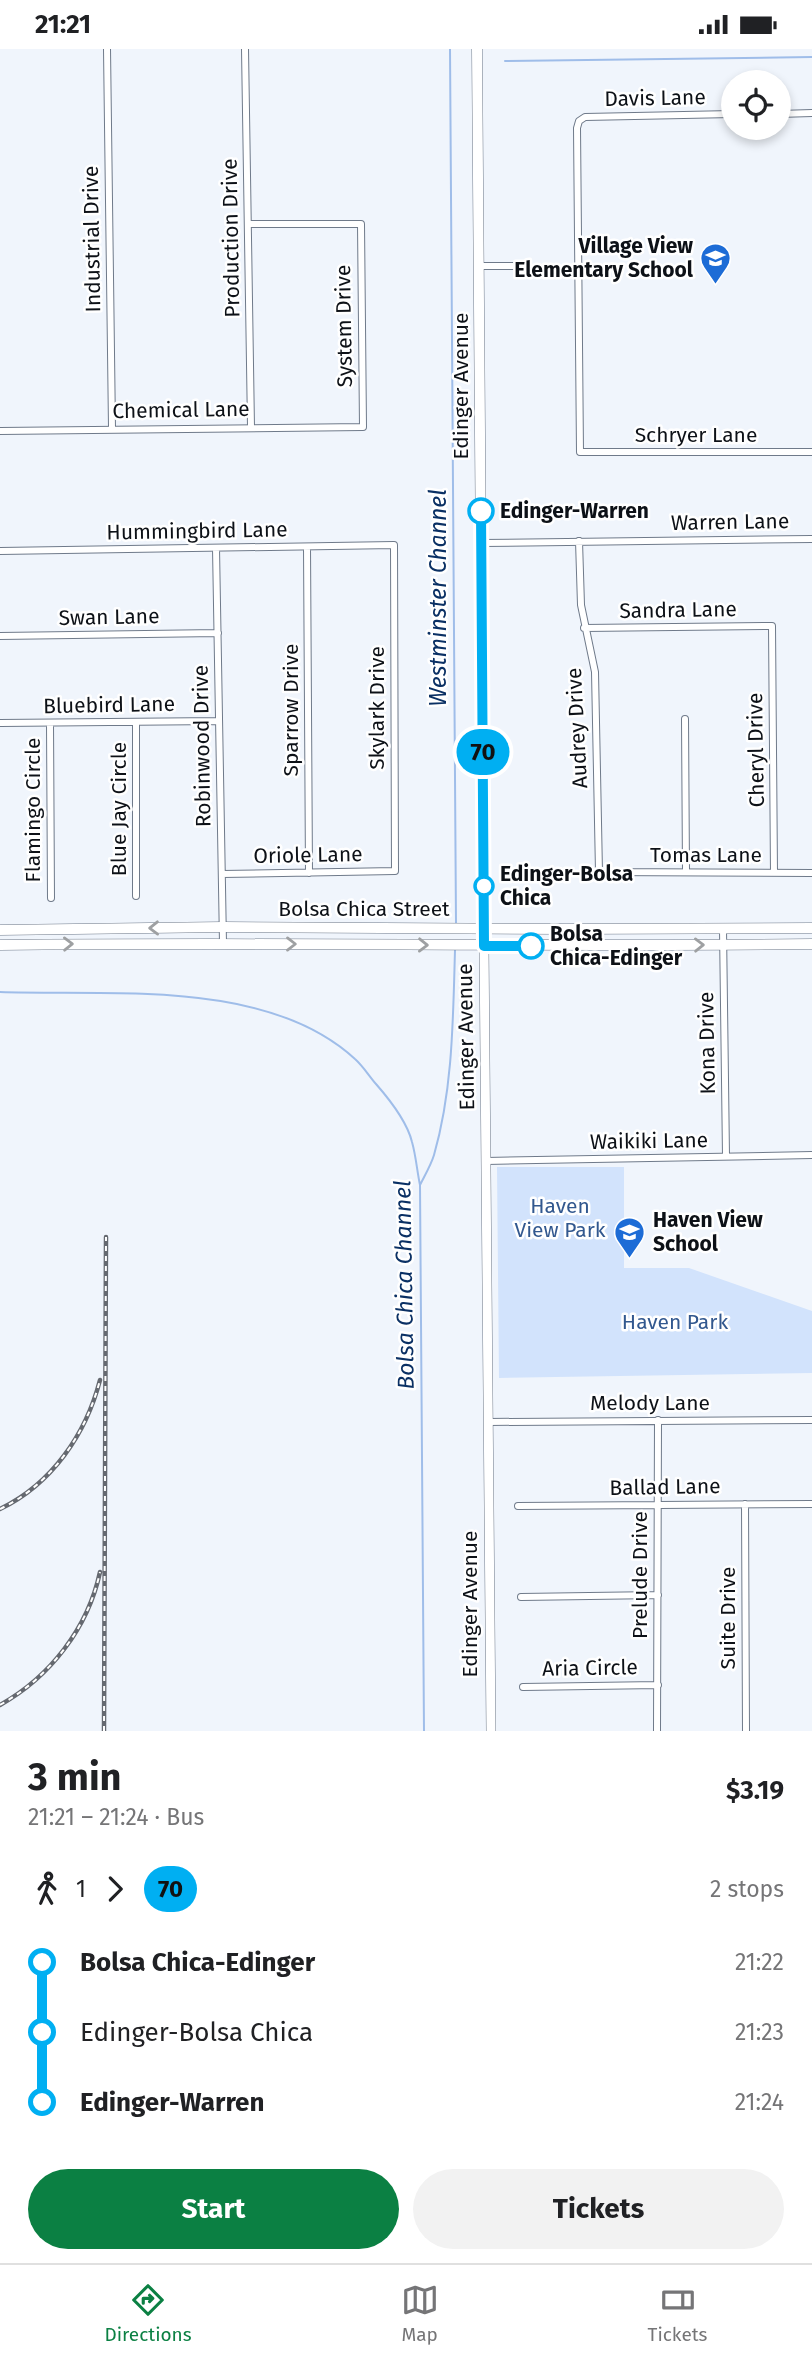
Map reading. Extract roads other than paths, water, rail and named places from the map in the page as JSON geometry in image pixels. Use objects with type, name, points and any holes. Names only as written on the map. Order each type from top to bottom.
[{"type":"main road","name":"Edinger Avenue","points":[[477,49],[491,1731]]},
{"type":"main road","name":"Bolsa Chica Street","points":[[0,930],[223,927],[812,928]]},
{"type":"main road","points":[[603,929],[604,947]]},
{"type":"main road","name":"Bolsa Chica Street","points":[[0,945],[223,943],[604,947],[812,944]]},
{"type":"street","name":"Industrial Drive","points":[[107,49],[112,428]]},
{"type":"street","name":"Production Drive","points":[[245,49],[251,427]]},
{"type":"street","points":[[791,114],[812,113]]},
{"type":"street","name":"Davis Lane","points":[[578,272],[579,121],[585,117],[721,114]]},
{"type":"street","name":"System Drive","points":[[248,224],[361,224],[363,427]]},
{"type":"street","points":[[479,266],[518,266],[532,272],[578,272]]},
{"type":"street","name":"Schryer Lane","points":[[578,272],[580,452],[812,452]]},
{"type":"street","name":"Chemical Lane","points":[[0,431],[363,427]]},
{"type":"street","name":"Warren Lane","points":[[481,543],[812,539]]},
{"type":"street","name":"Audrey Drive","points":[[579,541],[581,605],[595,672],[599,872]]},
{"type":"street","name":"Hummingbird Lane","points":[[0,551],[394,545]]},
{"type":"street","name":"Skylark Drive","points":[[394,545],[395,871]]},
{"type":"street","name":"Sparrow Drive","points":[[307,547],[309,873]]},
{"type":"street","name":"Robinwood Drive","points":[[216,548],[223,943]]},
{"type":"street","name":"Sandra Lane","points":[[584,628],[772,626]]},
{"type":"street","name":"Cheryl Drive","points":[[772,626],[774,873]]},
{"type":"street","name":"Swan Lane","points":[[0,636],[218,633]]},
{"type":"street","points":[[685,719],[686,872]]},
{"type":"street","name":"Bluebird Lane","points":[[0,723],[219,721]]},
{"type":"street","name":"Blue Jay Circle","points":[[136,722],[136,896]]},
{"type":"street","name":"Flamingo Circle","points":[[50,723],[51,898]]},
{"type":"street","name":"Oriole Lane","points":[[222,874],[395,871]]},
{"type":"street","name":"Tomas Lane","points":[[599,872],[812,873]]},
{"type":"street","name":"Kona Drive","points":[[723,929],[726,1156]]},
{"type":"street","name":"Waikiki Lane","points":[[486,1161],[812,1155]]},
{"type":"street","name":"Prelude Drive","points":[[657,1731],[658,1420]]},
{"type":"street","name":"Melody Lane","points":[[488,1422],[812,1420]]},
{"type":"street","name":"Suite Drive","points":[[745,1504],[746,1731]]},
{"type":"street","name":"Ballad Lane","points":[[519,1506],[812,1504]]},
{"type":"street","points":[[521,1597],[657,1595]]},
{"type":"street","name":"Aria Circle","points":[[523,1687],[657,1685]]},
{"type":"waterway","name":"Westminster Channel","points":[[450,49],[456,923]]},
{"type":"waterway","points":[[505,61],[812,57]]},
{"type":"waterway","name":"Westminster Channel","points":[[420,1185],[434,1155],[445,1105],[451,1053],[455,950]]},
{"type":"waterway","name":"Bolsa Chica Channel","points":[[0,992],[186,997],[233,1003],[278,1015],[319,1033],[355,1059],[402,1119],[410,1134],[420,1185],[424,1731]]},
{"type":"railway","points":[[104,1731],[106,1237]]},
{"type":"railway","points":[[0,1509],[36,1486],[64,1455],[86,1419],[100,1380]]},
{"type":"railway","points":[[0,1705],[35,1680],[64,1649],[86,1612],[100,1572]]},
{"type":"place","name":"Village View Elementary School","points":[[716,285]]},
{"type":"place","name":"Edinger-Warren","points":[[481,511]]},
{"type":"place","name":"Edinger-Bolsa Chica","points":[[484,886]]},
{"type":"place","name":"Bolsa Chica-Edinger","points":[[531,946]]},
{"type":"place","name":"Haven View School","points":[[630,1259]]},
{"type":"park label","name":"Haven View Park","points":[[560,1218]]},
{"type":"park label","name":"Haven Park","points":[[675,1322]]}]
